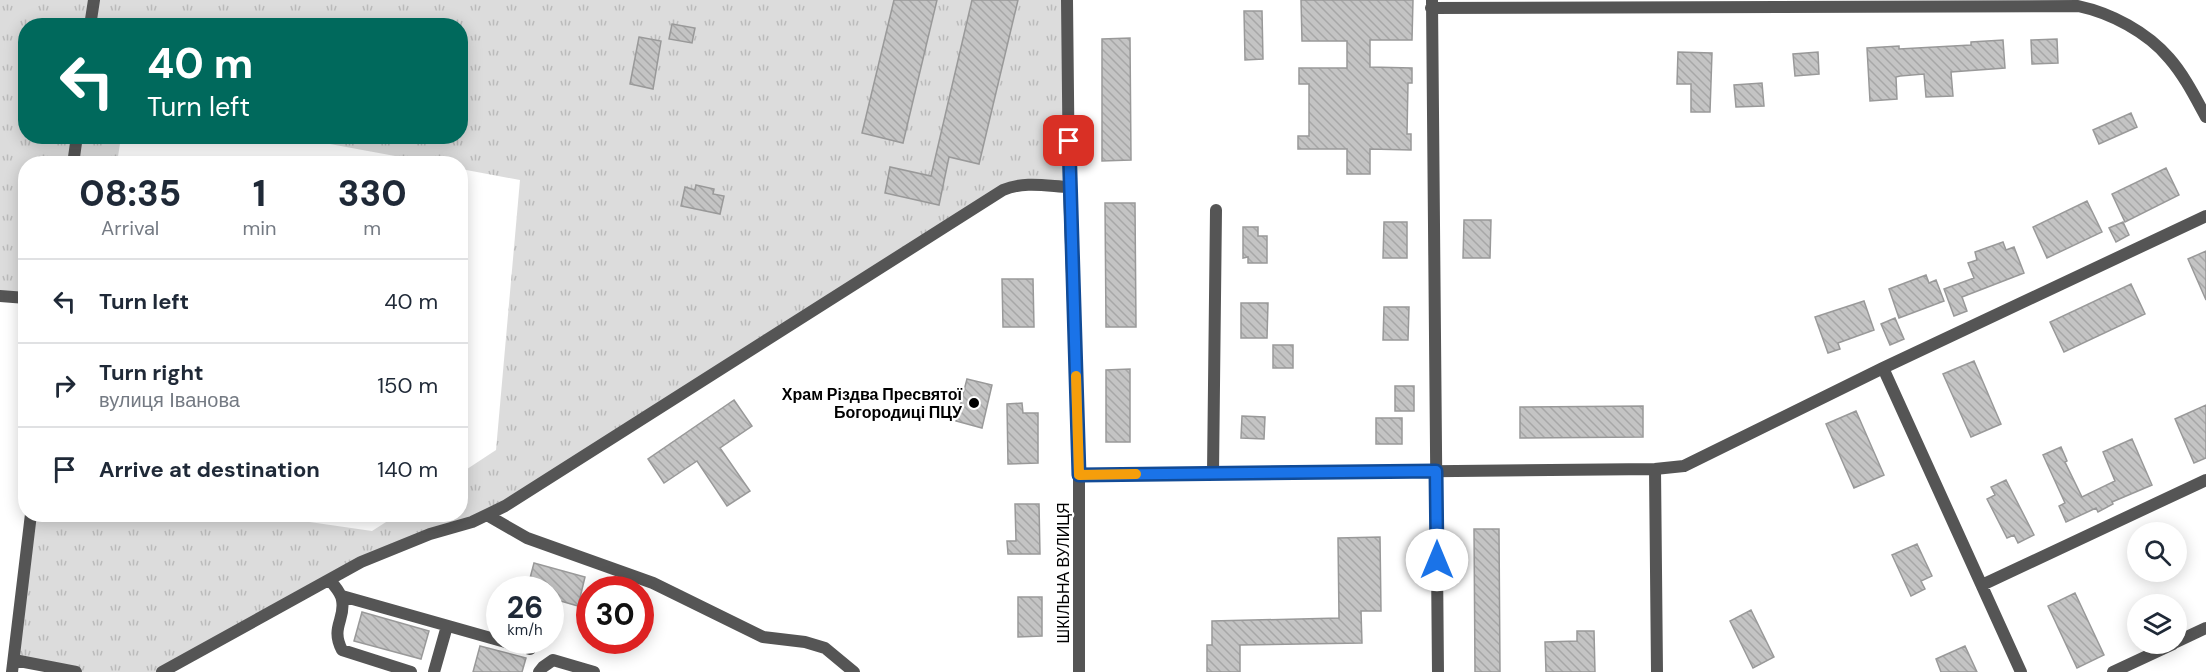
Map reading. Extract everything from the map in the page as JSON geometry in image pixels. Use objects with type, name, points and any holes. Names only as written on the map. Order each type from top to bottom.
[{"type":"street","points":[[91,18],[94,0]]},
{"type":"street","name":"ШКІЛЬНА ВУЛИЦЯ","points":[[1067,0],[1069,187],[1079,475],[1079,672]]},
{"type":"street","points":[[1438,672],[1431,4],[2078,3],[2120,21],[2169,57],[2206,117]]},
{"type":"street","points":[[468,521],[505,506],[1003,190],[1026,184],[1069,187]]},
{"type":"street","points":[[1213,473],[1216,210]]},
{"type":"street","points":[[1079,475],[1655,469],[1684,466],[1883,368],[2206,216]]},
{"type":"street","points":[[0,296],[18,297]]},
{"type":"street","points":[[1883,368],[2021,672]]},
{"type":"street","points":[[1655,469],[1657,672]]},
{"type":"street","points":[[1982,585],[2206,480]]},
{"type":"street","points":[[487,515],[527,538],[653,583],[764,637],[805,642],[825,648],[854,672]]},
{"type":"street","points":[[30,522],[13,666],[76,672]]},
{"type":"street","points":[[162,672],[361,562],[466,522]]},
{"type":"street","points":[[330,580],[342,596],[343,603],[336,633],[342,650],[411,672]]},
{"type":"street","points":[[342,596],[486,637]]},
{"type":"street","points":[[434,672],[447,626]]},
{"type":"street","points":[[2187,637],[2206,628]]},
{"type":"street","points":[[2113,672],[2151,654]]},
{"type":"street","points":[[540,672],[543,666],[553,660],[594,672]]},
{"type":"green space","points":[[0,0],[1067,0],[1069,187],[1017,185],[505,506],[468,520],[468,468],[496,450],[520,180],[468,170],[468,156],[395,156],[330,144],[468,144],[468,18],[18,18],[18,144],[120,144],[118,156],[18,156],[18,297],[0,296]]},
{"type":"green space","points":[[30,522],[310,522],[372,531],[386,522],[464,522],[361,562],[162,672],[76,672],[14,660]]},
{"type":"building","points":[[894,0],[937,0],[903,143],[862,133]]},
{"type":"building","points":[[972,0],[1018,0],[979,164],[949,157],[939,205],[885,193],[890,167],[931,176]]},
{"type":"building","points":[[1301,0],[1413,0],[1412,40],[1370,40],[1370,67],[1412,68],[1412,83],[1408,83],[1407,134],[1411,134],[1411,150],[1370,149],[1370,174],[1347,174],[1347,149],[1298,149],[1298,136],[1309,136],[1309,84],[1299,84],[1299,68],[1347,68],[1347,41],[1302,41]]},
{"type":"building","points":[[1244,11],[1262,11],[1263,59],[1245,60]]},
{"type":"building","points":[[672,24],[695,28],[692,43],[669,39]]},
{"type":"building","points":[[639,37],[661,41],[653,89],[630,84]]},
{"type":"building","points":[[1130,38],[1131,160],[1102,161],[1102,39]]},
{"type":"building","points":[[2057,39],[2058,63],[2032,64],[2031,40]]},
{"type":"building","points":[[2003,40],[2005,68],[1951,72],[1953,96],[1926,97],[1924,74],[1896,77],[1897,99],[1870,101],[1867,48],[1899,46],[1899,49],[1971,45],[1971,42]]},
{"type":"building","points":[[1678,52],[1712,53],[1710,112],[1691,112],[1691,84],[1677,84]]},
{"type":"building","points":[[1818,52],[1819,74],[1795,76],[1793,54]]},
{"type":"building","points":[[1762,83],[1764,106],[1736,107],[1734,85]]},
{"type":"building","points":[[2131,113],[2137,127],[2099,144],[2093,130]]},
{"type":"building","points":[[2166,168],[2179,195],[2125,222],[2112,194]]},
{"type":"building","points":[[696,185],[714,189],[713,194],[724,196],[720,214],[681,206],[685,187],[695,190]]},
{"type":"building","points":[[2087,201],[2102,232],[2047,258],[2033,227]]},
{"type":"building","points":[[1105,203],[1135,203],[1136,327],[1106,327]]},
{"type":"building","points":[[1464,220],[1491,220],[1490,258],[1463,258]]},
{"type":"building","points":[[1384,222],[1407,222],[1407,258],[1383,258]]},
{"type":"building","points":[[2123,222],[2129,235],[2116,242],[2109,228]]},
{"type":"building","points":[[1243,227],[1258,227],[1258,236],[1267,236],[1267,263],[1248,263],[1248,257],[1243,258]]},
{"type":"building","points":[[2003,242],[2006,250],[2014,247],[2024,273],[1962,297],[1967,311],[1954,316],[1944,289],[1974,278],[1968,263],[1977,260],[1975,252]]},
{"type":"building","points":[[2206,251],[2206,300],[2188,259]]},
{"type":"building","points":[[1926,275],[1929,283],[1936,280],[1944,301],[1899,318],[1889,289]]},
{"type":"building","points":[[1002,279],[1033,279],[1034,327],[1003,327]]},
{"type":"building","points":[[2131,284],[2145,314],[2064,352],[2050,322]]},
{"type":"building","points":[[1864,301],[1874,330],[1838,343],[1840,349],[1828,353],[1815,317]]},
{"type":"building","points":[[1241,303],[1268,303],[1267,338],[1241,338]]},
{"type":"building","points":[[1384,307],[1409,307],[1408,340],[1383,340]]},
{"type":"building","points":[[1895,318],[1904,339],[1890,345],[1881,324]]},
{"type":"building","points":[[1273,345],[1293,345],[1293,368],[1273,368]]},
{"type":"building","points":[[1974,361],[2001,424],[1971,437],[1943,374]]},
{"type":"building","points":[[1130,369],[1130,442],[1106,442],[1106,370]]},
{"type":"building","name":"Храм Різдва Пресвятої Богородиці ПЦУ","points":[[967,379],[992,385],[982,428],[956,421]]},
{"type":"building","points":[[1395,386],[1414,386],[1414,411],[1395,411]]},
{"type":"building","points":[[734,400],[752,426],[720,448],[750,491],[727,506],[697,461],[664,483],[648,459]]},
{"type":"building","points":[[1022,403],[1023,413],[1038,413],[1038,463],[1008,464],[1007,404]]},
{"type":"building","points":[[2206,405],[2206,458],[2194,463],[2175,419]]},
{"type":"building","points":[[1643,406],[1643,437],[1520,438],[1520,407]]},
{"type":"building","points":[[1856,411],[1884,475],[1854,488],[1826,424]]},
{"type":"building","points":[[1242,416],[1265,417],[1264,439],[1241,438]]},
{"type":"building","points":[[1376,418],[1402,418],[1402,444],[1376,444]]},
{"type":"building","points":[[2132,439],[2152,485],[2112,502],[2113,504],[2098,512],[2096,508],[2066,522],[2059,506],[2065,503],[2043,455],[2061,447],[2067,461],[2065,462],[2082,497],[2115,481],[2103,452]]},
{"type":"building","points":[[2006,480],[2034,535],[2018,543],[2014,535],[2007,538],[1987,499],[1995,495],[1991,487]]},
{"type":"building","points":[[1015,504],[1039,504],[1040,554],[1008,554],[1007,541],[1016,541]]},
{"type":"building","points":[[1474,529],[1499,529],[1500,672],[1475,672]]},
{"type":"building","points":[[1380,537],[1381,611],[1361,611],[1362,643],[1240,645],[1240,672],[1207,672],[1207,645],[1212,645],[1212,621],[1339,618],[1338,538]]},
{"type":"building","points":[[1917,544],[1932,576],[1921,581],[1925,589],[1911,596],[1892,555]]},
{"type":"building","points":[[534,563],[581,576],[576,576],[576,605],[564,602],[564,576],[531,576]]},
{"type":"building","points":[[2075,593],[2104,655],[2077,668],[2048,606]]},
{"type":"building","points":[[1018,597],[1042,597],[1042,636],[1018,637]]},
{"type":"building","points":[[1751,610],[1774,657],[1753,668],[1730,621]]},
{"type":"building","points":[[362,612],[429,631],[421,659],[354,641]]},
{"type":"building","points":[[1577,631],[1594,631],[1595,672],[1546,672],[1545,642],[1577,641]]},
{"type":"building","points":[[480,646],[486,648],[486,654],[511,654],[526,658],[522,672],[473,672]]},
{"type":"building","points":[[1965,646],[1977,672],[1941,672],[1936,659]]},
{"type":"slow traffic","points":[[1076,376],[1079,475],[1136,474]]},
{"type":"place","name":"Храм Різдва Пресвятої Богородиці ПЦУ","points":[[974,403]]},
{"type":"route","points":[[1069,141],[1079,475],[1436,471],[1437,560]]}]
